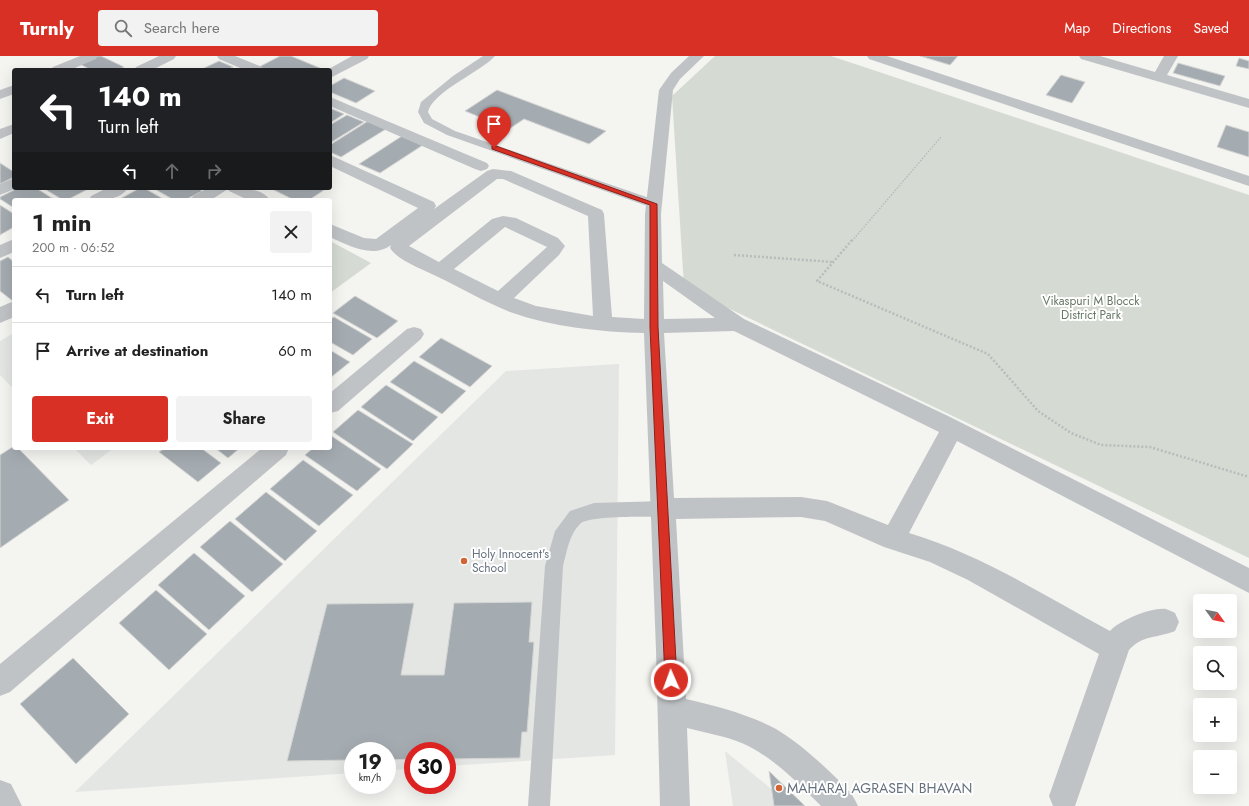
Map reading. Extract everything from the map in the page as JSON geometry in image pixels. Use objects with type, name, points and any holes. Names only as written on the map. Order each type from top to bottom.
[{"type":"street","points":[[63,68],[91,56]]},
{"type":"street","points":[[145,68],[169,56]]},
{"type":"street","points":[[224,56],[252,68]]},
{"type":"street","points":[[332,73],[362,56]]},
{"type":"street","points":[[675,806],[672,710],[654,327],[654,204],[666,90],[669,83],[676,75],[697,56]]},
{"type":"street","points":[[874,56],[897,59],[1249,181]]},
{"type":"street","points":[[1086,56],[1249,104]]},
{"type":"street","points":[[1159,78],[1171,56]]},
{"type":"street","points":[[0,95],[12,90]]},
{"type":"street","points":[[332,102],[482,166]]},
{"type":"street","points":[[0,134],[12,129]]},
{"type":"street","points":[[332,161],[428,206],[406,225],[382,243],[375,246],[364,244],[332,231]]},
{"type":"street","points":[[603,323],[596,214],[505,174],[493,174],[401,242],[399,248],[500,300],[554,317],[603,323],[654,327],[736,324]]},
{"type":"street","points":[[0,190],[12,184]]},
{"type":"street","points":[[102,198],[116,190]]},
{"type":"street","points":[[203,198],[217,190]]},
{"type":"street","points":[[240,190],[258,198]]},
{"type":"street","points":[[441,270],[498,223],[503,221],[510,222],[552,242],[556,246],[553,251],[500,300]]},
{"type":"street","points":[[0,252],[12,246]]},
{"type":"street","points":[[653,265],[736,324],[952,429],[1249,581]]},
{"type":"street","points":[[0,316],[12,309]]},
{"type":"street","points":[[332,403],[414,334]]},
{"type":"street","points":[[893,539],[952,429]]},
{"type":"street","points":[[0,682],[276,450]]},
{"type":"street","points":[[663,509],[801,507],[827,511],[893,539],[936,552],[970,568],[1115,648]]},
{"type":"street","points":[[1064,796],[1118,642],[1129,631],[1166,622]]},
{"type":"street","points":[[672,710],[725,723],[760,737],[780,748],[843,806]]},
{"type":"street","points":[[0,795],[7,806]]},
{"type":"lane","points":[[490,56],[457,78],[425,104],[423,112],[428,121],[451,133],[654,204]]},
{"type":"lane","points":[[539,806],[554,566],[564,531],[576,516],[594,511],[663,509]]},
{"type":"path","points":[[941,137],[818,281],[988,354],[1038,411],[1071,433],[1101,445],[1150,447],[1249,478]]},
{"type":"path","points":[[734,255],[834,262]]},
{"type":"shaded area","points":[[12,334],[12,387],[0,375],[0,341]]},
{"type":"shaded area","name":"Holy Innocent's School","points":[[619,364],[615,755],[456,765],[456,742],[404,742],[404,769],[396,770],[396,742],[344,742],[344,774],[75,792],[506,371]]},
{"type":"shaded area","points":[[76,450],[111,450],[91,465]]},
{"type":"shaded area","points":[[725,751],[792,806],[733,806]]},
{"type":"green space","name":"Vikaspuri M Blocck District Park","points":[[715,56],[831,56],[1249,195],[1249,558],[684,287],[672,96]]},
{"type":"green space","points":[[332,242],[371,263],[332,292]]},
{"type":"building","points":[[95,56],[101,56],[124,67],[87,68],[78,63]]},
{"type":"building","points":[[280,56],[291,56],[320,68],[261,68],[259,67]]},
{"type":"building","points":[[920,56],[958,56],[950,65]]},
{"type":"building","points":[[1239,58],[1249,61],[1249,69],[1236,66]]},
{"type":"building","points":[[219,61],[233,67],[231,68],[204,68]]},
{"type":"building","points":[[1178,63],[1225,76],[1220,86],[1173,73]]},
{"type":"building","points":[[1061,75],[1085,82],[1072,103],[1046,95]]},
{"type":"building","points":[[344,78],[375,91],[356,103],[332,93],[332,85]]},
{"type":"building","points":[[497,90],[606,131],[589,144],[524,119],[509,129],[465,111]]},
{"type":"building","points":[[332,109],[344,114],[332,122]]},
{"type":"building","points":[[347,115],[364,122],[332,142],[332,124]]},
{"type":"building","points":[[368,121],[386,129],[341,157],[332,153],[332,144]]},
{"type":"building","points":[[1226,125],[1249,132],[1249,157],[1217,147]]},
{"type":"building","points":[[402,136],[423,145],[380,173],[359,164]]},
{"type":"building","points":[[0,163],[12,171],[12,178],[0,184]]},
{"type":"building","points":[[14,190],[39,190],[52,198],[12,198],[12,207],[0,199],[0,197]]},
{"type":"building","points":[[46,190],[86,190],[71,198],[60,198]]},
{"type":"building","points":[[136,190],[148,190],[162,198],[122,198]]},
{"type":"building","points":[[156,190],[202,191],[189,198],[170,198]]},
{"type":"building","points":[[274,190],[324,190],[312,198],[290,198]]},
{"type":"building","points":[[0,205],[12,213],[12,228],[0,235]]},
{"type":"building","points":[[8,257],[12,260],[12,300],[0,291],[0,261]]},
{"type":"building","points":[[355,296],[398,321],[377,338],[333,313]]},
{"type":"building","points":[[334,317],[372,339],[353,355],[332,343],[332,318]]},
{"type":"building","points":[[441,338],[492,366],[470,387],[419,357]]},
{"type":"building","points":[[332,351],[350,362],[332,376]]},
{"type":"building","points":[[414,361],[466,391],[442,414],[390,382]]},
{"type":"building","points":[[386,385],[438,417],[413,441],[361,407]]},
{"type":"building","points":[[358,410],[413,444],[387,469],[333,432]]},
{"type":"building","points":[[332,436],[381,469],[357,491],[305,455],[311,450],[332,450]]},
{"type":"building","points":[[12,447],[12,450],[20,450],[69,500],[0,548],[0,455]]},
{"type":"building","points":[[162,450],[204,450],[221,463],[198,482],[159,452]]},
{"type":"building","points":[[218,450],[238,450],[228,458]]},
{"type":"building","points":[[303,460],[353,495],[319,526],[270,489]]},
{"type":"building","points":[[266,492],[317,531],[285,561],[235,519]]},
{"type":"building","points":[[230,521],[283,564],[252,592],[200,547]]},
{"type":"building","points":[[194,553],[245,596],[209,630],[158,585]]},
{"type":"building","points":[[156,590],[207,634],[169,670],[119,623]]},
{"type":"building","points":[[532,602],[529,642],[534,642],[527,732],[522,732],[520,758],[456,759],[456,742],[404,742],[404,759],[396,760],[396,742],[344,742],[344,760],[287,761],[327,604],[414,603],[401,675],[444,675],[454,603]]},
{"type":"building","points":[[73,658],[129,714],[76,764],[20,704]]},
{"type":"building","name":"MAHARAJ AGRASEN BHAVAN","points":[[769,771],[805,806],[774,806]]},
{"type":"place","name":"Holy Innocent's School","points":[[464,561]]},
{"type":"place","name":"MAHARAJ AGRASEN BHAVAN","points":[[779,788]]},
{"type":"route","points":[[494,148],[654,204],[654,327],[671,680]]}]
